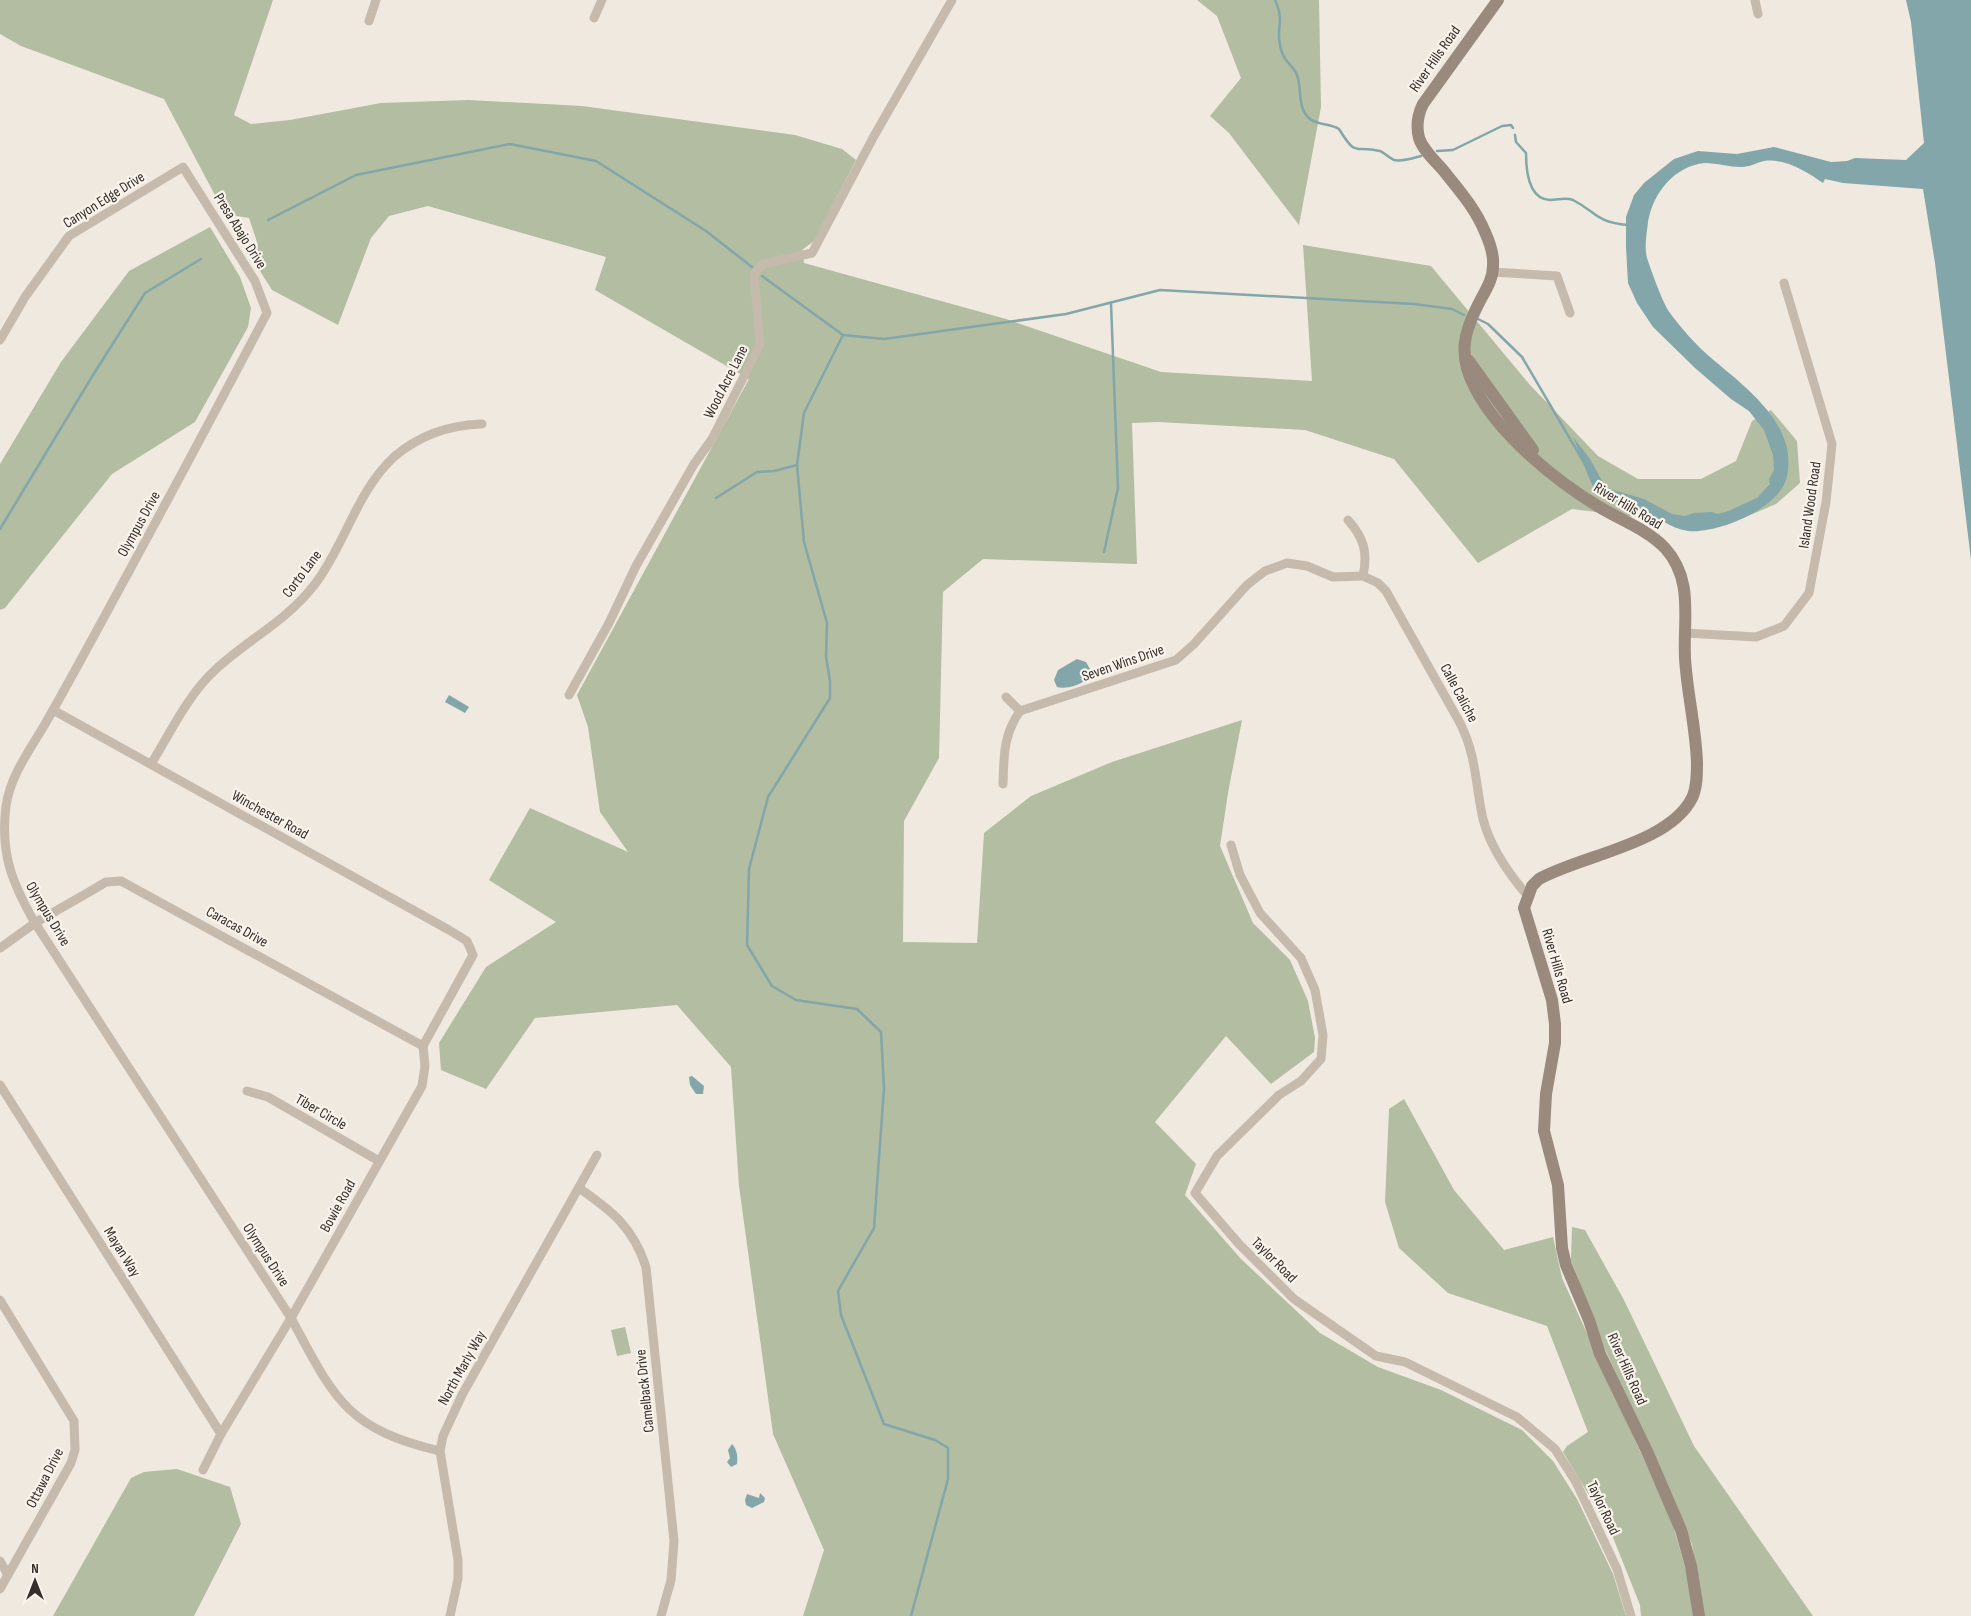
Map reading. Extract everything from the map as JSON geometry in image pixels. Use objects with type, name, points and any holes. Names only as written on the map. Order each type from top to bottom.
[{"type":"street","points":[[370,21],[376,0]]},
{"type":"street","points":[[594,18],[602,0]]},
{"type":"street","name":"Wood Acre Lane","points":[[569,695],[636,566],[694,464],[712,439],[760,345],[754,274],[763,264],[812,253],[874,136],[952,0]]},
{"type":"street","name":"River Hills Road","points":[[1498,0],[1423,104],[1418,124],[1422,145],[1478,216],[1492,250],[1490,283],[1468,323],[1464,340],[1464,354],[1545,466],[1580,495],[1649,534],[1664,547],[1677,563],[1684,581],[1686,600],[1685,659],[1697,763],[1696,784],[1692,797],[1672,821],[1650,834],[1626,846],[1548,874],[1532,886],[1527,895],[1524,908],[1548,987],[1555,1024],[1556,1043],[1546,1094],[1544,1131],[1558,1185],[1564,1256],[1600,1354],[1646,1449],[1681,1530],[1691,1566],[1699,1616]]},
{"type":"street","points":[[1755,0],[1758,14]]},
{"type":"street","name":"Presa Abajo Drive","points":[[183,167],[255,281],[267,313]]},
{"type":"street","name":"Canyon Edge Drive","points":[[0,340],[25,297],[69,236],[183,167]]},
{"type":"street","points":[[1492,272],[1558,276],[1570,313]]},
{"type":"street","name":"Island Wood Road","points":[[1685,634],[1756,637],[1784,626],[1809,593],[1826,502],[1832,444],[1784,283]]},
{"type":"street","name":"Olympus Drive","points":[[267,313],[188,463],[53,710],[18,769],[6,804],[4,838],[7,865],[17,892],[36,923],[291,1318],[324,1380],[344,1406],[370,1427],[405,1443],[440,1451]]},
{"type":"street","name":"Corto Lane","points":[[151,764],[191,698],[206,678],[278,623],[316,583],[372,484],[394,457],[430,434],[453,427],[482,424]]},
{"type":"street","points":[[1348,520],[1364,543],[1366,561],[1363,576]]},
{"type":"street","name":"Seven Wins Drive","points":[[1020,711],[1176,660],[1194,644],[1247,585],[1256,577],[1278,565],[1296,564],[1333,577],[1363,576]]},
{"type":"street","name":"Calle Caliche","points":[[1363,576],[1378,583],[1386,590],[1460,722],[1476,767],[1487,834],[1516,882],[1527,895]]},
{"type":"street","points":[[1003,784],[1004,755],[1009,726],[1020,711],[1006,696]]},
{"type":"street","name":"Winchester Road","points":[[53,710],[467,940],[473,955],[424,1046]]},
{"type":"street","name":"Taylor Road","points":[[1231,845],[1240,875],[1260,913],[1301,958],[1312,982],[1323,1035],[1321,1059],[1301,1081],[1279,1095],[1217,1156],[1195,1192],[1239,1244],[1294,1300],[1376,1356],[1405,1362],[1518,1417],[1555,1449],[1576,1482],[1617,1569],[1631,1616]]},
{"type":"street","name":"Caracas Drive","points":[[0,948],[36,923],[106,882],[121,881],[132,885],[424,1046]]},
{"type":"street","name":"Bowie Road","points":[[203,1470],[221,1434],[291,1318],[422,1086],[426,1066],[424,1046]]},
{"type":"street","name":"Mayan Way","points":[[0,1085],[221,1434]]},
{"type":"street","name":"Tiber Circle","points":[[247,1091],[268,1097],[379,1161]]},
{"type":"street","name":"North Marly Way","points":[[450,1616],[458,1579],[458,1560],[440,1451],[443,1436],[462,1395],[597,1155]]},
{"type":"street","name":"Camelback Drive","points":[[579,1188],[619,1219],[636,1242],[646,1267],[674,1541],[671,1580],[661,1616]]},
{"type":"street","name":"Ottawa Drive","points":[[0,1300],[70,1411],[76,1432],[75,1450],[71,1463],[0,1589]]},
{"type":"street","points":[[0,1561],[8,1575]]},
{"type":"green space","points":[[0,0],[273,0],[234,115],[251,124],[290,120],[381,103],[468,100],[582,106],[795,135],[842,149],[856,160],[814,241],[802,250],[804,263],[1006,319],[1161,372],[1312,381],[1303,245],[1431,266],[1530,385],[1598,456],[1638,479],[1701,479],[1736,461],[1752,421],[1771,410],[1797,441],[1800,483],[1776,504],[1741,519],[1684,523],[1572,509],[1478,563],[1394,459],[1305,430],[1158,422],[1132,423],[1137,564],[983,559],[943,592],[939,758],[904,821],[903,942],[977,943],[984,833],[1031,796],[1112,762],[1242,720],[1220,846],[1253,923],[1290,960],[1308,1001],[1315,1038],[1314,1052],[1271,1084],[1226,1036],[1155,1122],[1196,1164],[1185,1195],[1241,1259],[1320,1333],[1378,1367],[1441,1390],[1522,1430],[1553,1461],[1577,1499],[1613,1574],[1626,1616],[803,1616],[824,1550],[773,1434],[739,1186],[731,1067],[677,1005],[535,1018],[486,1089],[441,1070],[439,1043],[486,967],[556,922],[489,880],[530,808],[628,852],[600,812],[588,727],[577,695],[749,379],[595,290],[606,257],[428,206],[389,216],[371,238],[338,325],[272,290],[253,260],[258,245],[249,218],[225,214],[164,99],[21,46],[0,34]]},
{"type":"green space","points":[[1197,0],[1319,0],[1321,107],[1299,225],[1229,133],[1210,116],[1241,78],[1217,16]]},
{"type":"green space","points":[[210,227],[240,277],[251,308],[248,327],[195,422],[112,474],[5,608],[0,610],[0,464],[61,362],[129,271]]},
{"type":"green space","points":[[1404,1099],[1454,1190],[1504,1250],[1553,1237],[1562,1278],[1672,1522],[1688,1577],[1694,1616],[1641,1616],[1640,1605],[1610,1530],[1563,1452],[1567,1446],[1588,1432],[1547,1326],[1448,1293],[1399,1248],[1385,1202],[1389,1109]]},
{"type":"green space","points":[[1572,1227],[1585,1230],[1624,1300],[1694,1446],[1813,1616],[1704,1616],[1692,1544],[1604,1347],[1571,1260]]},
{"type":"green space","points":[[625,1327],[631,1353],[617,1356],[611,1330]]},
{"type":"green space","points":[[177,1469],[230,1487],[241,1524],[194,1616],[53,1616],[131,1478],[144,1472]]},
{"type":"water","points":[[1906,0],[1971,0],[1971,560],[1935,263],[1923,189],[1843,183],[1825,179],[1823,183],[1803,170],[1780,162],[1764,161],[1741,167],[1705,163],[1684,169],[1667,183],[1655,201],[1648,222],[1646,250],[1654,278],[1670,313],[1699,347],[1752,394],[1776,423],[1784,440],[1788,457],[1787,476],[1782,488],[1773,499],[1746,517],[1701,531],[1688,531],[1673,527],[1641,509],[1600,496],[1594,488],[1573,437],[1590,459],[1606,488],[1644,499],[1672,514],[1685,516],[1694,513],[1712,512],[1717,514],[1726,512],[1757,498],[1770,484],[1769,479],[1774,470],[1773,455],[1764,430],[1749,411],[1731,399],[1695,368],[1653,327],[1637,303],[1628,283],[1626,217],[1634,195],[1644,183],[1674,159],[1698,151],[1737,154],[1774,147],[1831,162],[1847,161],[1855,158],[1906,160],[1924,143],[1911,22]]},
{"type":"water","points":[[1077,659],[1086,662],[1090,669],[1090,677],[1074,686],[1057,687],[1054,680],[1058,670]]},
{"type":"water","points":[[449,695],[469,707],[465,713],[445,702]]},
{"type":"water","points":[[692,1076],[704,1086],[703,1094],[696,1094],[690,1085],[689,1077]]},
{"type":"water","points":[[732,1444],[736,1451],[737,1464],[731,1467],[727,1462],[730,1458],[728,1450]]},
{"type":"water","points":[[760,1493],[765,1498],[764,1502],[752,1508],[746,1505],[747,1494],[759,1498]]},
{"type":"waterway","points":[[1275,0],[1280,19],[1279,39],[1281,51],[1297,75],[1301,104],[1306,115],[1313,121],[1339,129],[1349,144],[1356,149],[1380,151],[1397,160],[1408,160],[1421,156]]},
{"type":"waterway","points":[[1437,151],[1453,150],[1502,126],[1511,125],[1513,128]]},
{"type":"waterway","points":[[1515,135],[1516,142],[1526,153],[1529,182],[1532,189],[1542,198],[1550,200],[1570,199],[1609,222],[1628,225]]},
{"type":"waterway","points":[[268,220],[356,175],[510,144],[596,161],[706,231],[752,267]]},
{"type":"waterway","points":[[0,529],[145,293],[201,259]]},
{"type":"waterway","points":[[762,276],[843,335],[884,339],[1066,314],[1160,290],[1414,304],[1452,309],[1464,315]]},
{"type":"waterway","points":[[1104,552],[1118,488],[1111,303]]},
{"type":"waterway","points":[[1476,318],[1488,324],[1522,357],[1586,466]]},
{"type":"waterway","points":[[843,335],[804,413],[797,465],[804,542],[827,623],[826,656],[830,681],[830,698],[768,797],[749,869],[747,945],[772,986],[796,1000],[857,1009],[881,1032],[884,1088],[874,1228],[838,1291],[841,1315],[884,1424],[935,1440],[948,1448],[948,1479],[911,1616]]},
{"type":"waterway","points":[[716,498],[757,472],[774,471],[797,465]]}]
